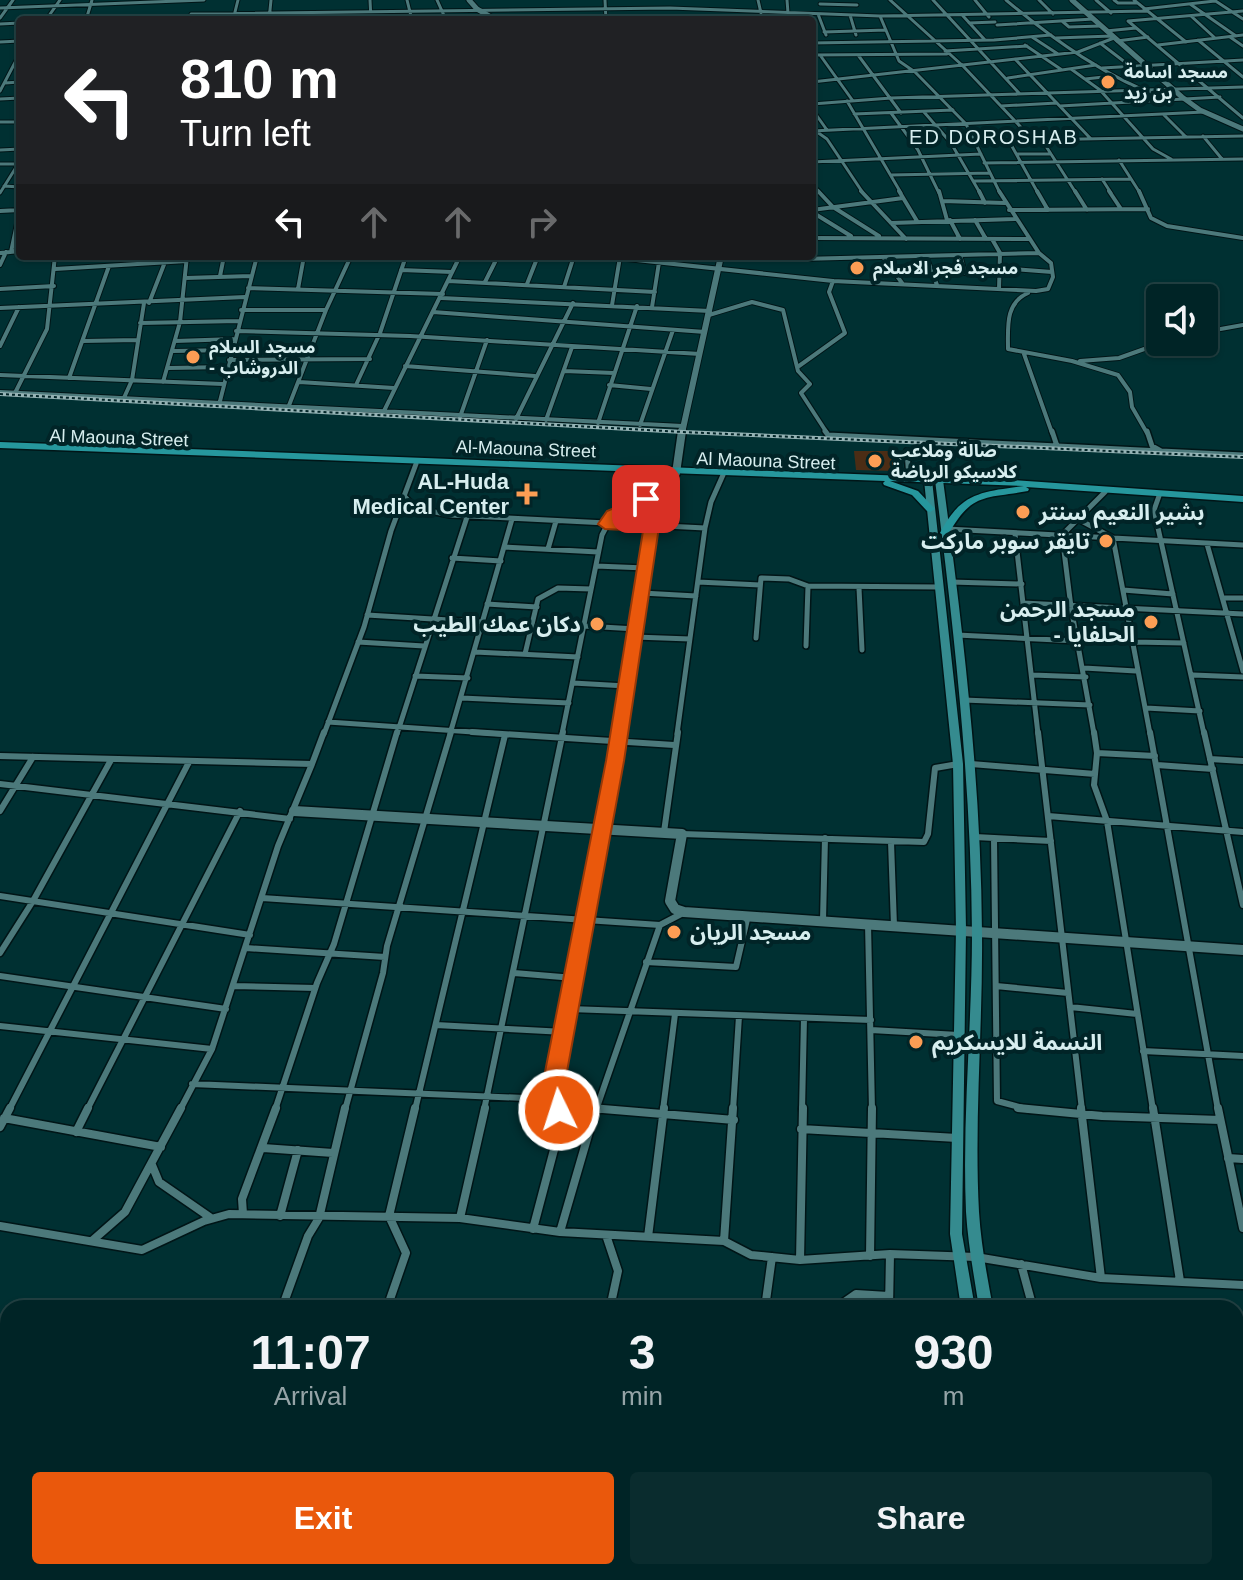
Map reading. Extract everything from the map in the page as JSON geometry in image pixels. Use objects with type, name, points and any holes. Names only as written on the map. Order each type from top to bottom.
[{"type":"highway","name":"Al-Maouna Street","points":[[0,448],[909,479],[1243,500]]},
{"type":"highway","name":"Al Maouna Street","points":[[0,448],[934,482],[1243,500]]},
{"type":"highway","points":[[882,481],[915,493],[930,509]]},
{"type":"highway","points":[[946,532],[955,511],[975,498],[1032,488]]},
{"type":"main road","points":[[934,482],[930,509],[932,535],[957,635],[971,764],[977,931],[972,1200],[976,1257],[984,1300]]},
{"type":"main road","points":[[934,482],[946,532],[945,585],[958,764],[961,930],[957,1138],[959,1257],[967,1300]]},
{"type":"main road","points":[[932,535],[946,532]]},
{"type":"street","points":[[0,21],[13,0]]},
{"type":"street","points":[[49,16],[60,0]]},
{"type":"street","points":[[0,8],[204,0]]},
{"type":"street","points":[[234,16],[238,0]]},
{"type":"street","points":[[270,16],[271,0]]},
{"type":"street","points":[[370,0],[371,16]]},
{"type":"street","points":[[407,0],[411,16]]},
{"type":"street","points":[[437,0],[445,16]]},
{"type":"street","points":[[469,0],[489,16]]},
{"type":"street","points":[[555,0],[556,8]]},
{"type":"street","points":[[605,0],[605,16]]},
{"type":"street","points":[[670,0],[670,8]]},
{"type":"street","points":[[702,0],[711,16]]},
{"type":"street","points":[[730,11],[734,0]]},
{"type":"street","points":[[758,0],[761,13]]},
{"type":"street","points":[[787,0],[792,16]]},
{"type":"street","points":[[890,0],[963,66],[1033,140]]},
{"type":"street","points":[[933,0],[944,16],[994,62],[1019,93]]},
{"type":"street","points":[[975,0],[1014,39],[1062,70]]},
{"type":"street","points":[[1006,0],[1032,22],[1114,76],[1168,100]]},
{"type":"street","points":[[1039,0],[1053,14]]},
{"type":"street","points":[[1072,0],[1183,98],[1243,129]]},
{"type":"street","points":[[1096,0],[1111,13]]},
{"type":"street","points":[[1114,0],[1118,3],[1135,1],[1186,42]]},
{"type":"street","points":[[1184,0],[1236,36]]},
{"type":"street","points":[[201,16],[270,12],[547,8],[963,16],[1111,13],[1214,1],[1243,19]]},
{"type":"street","points":[[829,42],[824,32],[820,2],[857,3],[858,15]]},
{"type":"street","points":[[546,16],[547,8]]},
{"type":"street","points":[[622,8],[625,16]]},
{"type":"street","points":[[322,11],[324,16]]},
{"type":"street","points":[[1243,11],[1128,21],[1243,118]]},
{"type":"street","points":[[293,12],[294,16]]},
{"type":"street","points":[[850,15],[858,42]]},
{"type":"street","points":[[880,16],[899,61],[915,72],[966,124],[1009,210],[1039,253],[1051,263],[1050,288],[1019,296],[1010,306],[1008,349],[1072,361],[1120,376],[1130,392],[1132,407],[1143,421],[1152,446],[1161,451]]},
{"type":"street","points":[[963,16],[985,40]]},
{"type":"street","points":[[1191,16],[1215,38]]},
{"type":"street","points":[[969,23],[1093,19]]},
{"type":"street","points":[[1061,20],[1069,27],[1136,28]]},
{"type":"street","points":[[824,32],[886,30]]},
{"type":"street","points":[[816,43],[971,41],[1051,35]]},
{"type":"street","points":[[1158,45],[1243,35]]},
{"type":"street","points":[[1032,37],[1058,54]]},
{"type":"street","points":[[1056,38],[1148,37]]},
{"type":"street","points":[[1230,37],[1243,46]]},
{"type":"street","points":[[816,82],[1078,52],[1114,38]]},
{"type":"street","points":[[1198,40],[1243,77]]},
{"type":"street","points":[[820,43],[829,54]]},
{"type":"street","points":[[1100,43],[1130,66]]},
{"type":"street","points":[[816,55],[896,55],[1027,46]]},
{"type":"street","points":[[820,55],[853,101]]},
{"type":"street","points":[[858,55],[901,113]]},
{"type":"street","points":[[1015,59],[1091,139]]},
{"type":"street","points":[[1008,78],[1071,69],[1243,60]]},
{"type":"street","points":[[2,86],[16,61]]},
{"type":"street","points":[[1071,69],[1100,90],[1153,149],[1174,160]]},
{"type":"street","points":[[0,73],[10,72]]},
{"type":"street","points":[[1085,79],[1114,76]]},
{"type":"street","points":[[816,106],[891,98],[1243,87]]},
{"type":"street","points":[[1001,106],[1220,97]]},
{"type":"street","points":[[847,101],[917,221]]},
{"type":"street","points":[[854,114],[953,110]]},
{"type":"street","points":[[924,112],[939,125],[960,155],[985,203]]},
{"type":"street","points":[[816,131],[1205,112]]},
{"type":"street","points":[[816,113],[827,130]]},
{"type":"street","points":[[891,113],[923,156],[948,220],[960,239]]},
{"type":"street","points":[[1164,115],[1185,136]]},
{"type":"street","points":[[816,132],[825,136],[868,201],[906,239]]},
{"type":"street","points":[[1203,136],[1222,159]]},
{"type":"street","points":[[975,141],[1243,136]]},
{"type":"street","points":[[1042,140],[1087,210]]},
{"type":"street","points":[[1009,141],[1048,210]]},
{"type":"street","points":[[816,162],[981,154]]},
{"type":"street","points":[[1017,154],[1051,154]]},
{"type":"street","points":[[984,163],[1243,159]]},
{"type":"street","points":[[1119,160],[1151,218],[1167,226],[1243,238]]},
{"type":"street","points":[[0,193],[16,167]]},
{"type":"street","points":[[891,175],[990,173]]},
{"type":"street","points":[[1102,179],[1121,209]]},
{"type":"street","points":[[974,181],[1131,179]]},
{"type":"street","points":[[816,188],[833,207],[882,238]]},
{"type":"street","points":[[816,211],[903,198]]},
{"type":"street","points":[[943,201],[1005,203]]},
{"type":"street","points":[[967,202],[1000,253],[999,289]]},
{"type":"street","points":[[1009,210],[1148,209]]},
{"type":"street","points":[[816,214],[854,238]]},
{"type":"street","points":[[891,223],[1015,219]]},
{"type":"street","points":[[0,265],[16,230]]},
{"type":"street","points":[[816,238],[1029,239]]},
{"type":"street","points":[[816,258],[1039,253]]},
{"type":"street","points":[[960,255],[965,273]]},
{"type":"street","points":[[926,256],[937,285]]},
{"type":"street","points":[[884,258],[902,283]]},
{"type":"street","points":[[15,393],[47,329],[55,260]]},
{"type":"street","points":[[120,264],[121,260]]},
{"type":"street","points":[[55,269],[176,260]]},
{"type":"street","points":[[163,382],[180,322],[187,260]]},
{"type":"street","points":[[220,276],[223,260]]},
{"type":"street","points":[[219,405],[256,260]]},
{"type":"street","points":[[298,289],[303,260]]},
{"type":"street","points":[[288,408],[349,260]]},
{"type":"street","points":[[356,385],[370,359],[405,260]]},
{"type":"street","points":[[383,413],[458,260]]},
{"type":"street","points":[[485,282],[496,260]]},
{"type":"street","points":[[527,284],[536,260]]},
{"type":"street","points":[[564,287],[573,260]]},
{"type":"street","points":[[612,305],[619,260]]},
{"type":"street","points":[[652,307],[660,260]]},
{"type":"street","points":[[666,260],[717,269],[833,281],[1036,291]]},
{"type":"street","points":[[676,472],[683,426],[720,260]]},
{"type":"street","points":[[801,260],[809,278]]},
{"type":"street","points":[[123,400],[132,380],[140,323],[165,262]]},
{"type":"street","points":[[69,378],[109,266]]},
{"type":"street","points":[[1000,268],[1052,272]]},
{"type":"street","points":[[401,270],[452,272]]},
{"type":"street","points":[[185,278],[251,276]]},
{"type":"street","points":[[448,281],[655,292]]},
{"type":"street","points":[[799,366],[845,333],[829,292],[833,281]]},
{"type":"street","points":[[0,289],[54,286]]},
{"type":"street","points":[[248,288],[393,291],[710,313],[738,302],[757,302],[783,310],[792,354],[800,375],[810,384],[801,393],[828,435],[1243,455]]},
{"type":"street","points":[[0,308],[245,297]]},
{"type":"street","points":[[516,419],[573,303]]},
{"type":"street","points":[[598,423],[637,306]]},
{"type":"street","points":[[0,346],[19,307]]},
{"type":"street","points":[[241,310],[326,310]]},
{"type":"street","points":[[433,312],[705,332]]},
{"type":"street","points":[[140,323],[239,321]]},
{"type":"street","points":[[1218,329],[1243,325]]},
{"type":"street","points":[[640,425],[651,389],[668,353],[673,330]]},
{"type":"street","points":[[236,331],[380,333],[700,354]]},
{"type":"street","points":[[175,341],[235,339]]},
{"type":"street","points":[[83,341],[137,340]]},
{"type":"street","points":[[460,417],[487,340]]},
{"type":"street","points":[[546,420],[572,347]]},
{"type":"street","points":[[1072,361],[1119,358],[1146,348]]},
{"type":"street","points":[[173,351],[232,350]]},
{"type":"street","points":[[1024,354],[1057,446]]},
{"type":"street","points":[[229,360],[370,359]]},
{"type":"street","points":[[405,366],[535,376]]},
{"type":"street","points":[[168,368],[228,367]]},
{"type":"street","points":[[564,371],[614,373]]},
{"type":"street","points":[[0,375],[223,384]]},
{"type":"street","points":[[299,382],[394,388]]},
{"type":"street","points":[[609,385],[651,389]]},
{"type":"street","points":[[0,392],[683,426]]},
{"type":"street","points":[[907,451],[909,479]]},
{"type":"street","points":[[93,1240],[125,1212],[212,1049],[278,846],[358,642],[391,531],[416,464]]},
{"type":"street","points":[[460,1218],[514,973],[605,524],[613,514],[661,492],[663,486],[658,473]]},
{"type":"street","points":[[664,832],[705,528],[711,502],[723,475]]},
{"type":"street","points":[[1062,535],[1105,492]]},
{"type":"street","points":[[1159,496],[1154,510],[1243,905]]},
{"type":"street","points":[[405,497],[418,509],[467,517],[705,528]]},
{"type":"street","points":[[243,1214],[242,1199],[263,1148],[315,988],[331,953],[370,815],[467,517]]},
{"type":"street","points":[[285,1300],[305,1243],[319,1218],[385,957],[512,519]]},
{"type":"street","points":[[1078,519],[1113,538]]},
{"type":"street","points":[[548,549],[556,521]]},
{"type":"street","points":[[533,1229],[560,1127],[554,1086],[618,743],[651,527]]},
{"type":"street","points":[[946,532],[1243,545]]},
{"type":"street","points":[[1015,534],[1101,1278]]},
{"type":"street","points":[[1062,535],[1071,607],[1086,677],[1097,753],[1096,796],[1107,821],[1180,1281]]},
{"type":"street","points":[[1113,538],[1220,1120],[1243,1228]]},
{"type":"street","points":[[1207,544],[1241,651],[1243,671]]},
{"type":"street","points":[[504,547],[598,552]]},
{"type":"street","points":[[452,558],[501,561]]},
{"type":"street","points":[[596,566],[645,568]]},
{"type":"street","points":[[756,638],[761,578],[789,579],[808,586],[859,588],[1022,584]]},
{"type":"street","points":[[698,582],[760,585]]},
{"type":"street","points":[[806,646],[808,586]]},
{"type":"street","points":[[525,654],[538,599],[558,588],[591,589]]},
{"type":"street","points":[[859,588],[862,650]]},
{"type":"street","points":[[1123,590],[1173,594]]},
{"type":"street","points":[[642,593],[696,596]]},
{"type":"street","points":[[1225,598],[1243,598]]},
{"type":"street","points":[[1023,603],[1243,614]]},
{"type":"street","points":[[487,604],[537,607]]},
{"type":"street","points":[[367,615],[482,622]]},
{"type":"street","points":[[585,626],[690,639]]},
{"type":"street","points":[[957,635],[1078,641]]},
{"type":"street","points":[[358,642],[424,646]]},
{"type":"street","points":[[1133,642],[1184,643]]},
{"type":"street","points":[[475,652],[578,657]]},
{"type":"street","points":[[1084,668],[1136,671]]},
{"type":"street","points":[[1032,675],[1086,677]]},
{"type":"street","points":[[1193,675],[1243,677]]},
{"type":"street","points":[[415,676],[468,678]]},
{"type":"street","points":[[573,683],[626,686]]},
{"type":"street","points":[[462,698],[569,703]]},
{"type":"street","points":[[964,700],[1090,705]]},
{"type":"street","points":[[1146,708],[1200,711]]},
{"type":"street","points":[[328,722],[674,745]]},
{"type":"street","points":[[390,1300],[406,1253],[389,1219],[505,735]]},
{"type":"street","points":[[1097,753],[1155,756]]},
{"type":"street","points":[[0,756],[312,764]]},
{"type":"street","points":[[0,811],[33,757]]},
{"type":"street","points":[[1210,759],[1243,761]]},
{"type":"street","points":[[0,953],[33,901],[111,760]]},
{"type":"street","points":[[161,1147],[1,1121],[189,762]]},
{"type":"street","points":[[0,784],[292,815],[370,815],[682,834],[916,843],[927,839],[935,768],[958,764]]},
{"type":"street","points":[[971,764],[1095,774]]},
{"type":"street","points":[[1157,765],[1213,769]]},
{"type":"street","points":[[76,1132],[240,811]]},
{"type":"street","points":[[1048,816],[1243,832]]},
{"type":"street","points":[[682,834],[670,901],[675,909],[684,912],[1243,950]]},
{"type":"street","points":[[974,837],[1051,841]]},
{"type":"street","points":[[823,920],[825,838]]},
{"type":"street","points":[[994,838],[997,1101],[1008,1107],[1082,1114],[1220,1120]]},
{"type":"street","points":[[891,842],[894,926]]},
{"type":"street","points":[[0,896],[250,935]]},
{"type":"street","points":[[262,898],[660,925],[684,912]]},
{"type":"street","points":[[646,962],[736,967],[748,915]]},
{"type":"street","points":[[868,923],[873,1133],[870,1256]]},
{"type":"street","points":[[560,1232],[596,1109],[660,925]]},
{"type":"street","points":[[246,948],[385,957]]},
{"type":"street","points":[[514,973],[574,978]]},
{"type":"street","points":[[0,976],[226,1009]]},
{"type":"street","points":[[233,986],[315,988]]},
{"type":"street","points":[[996,986],[1068,993]]},
{"type":"street","points":[[1070,1007],[1137,1014]]},
{"type":"street","points":[[570,1009],[871,1020]]},
{"type":"street","points":[[648,1237],[675,1014]]},
{"type":"street","points":[[724,1241],[739,1016]]},
{"type":"street","points":[[800,1260],[804,1018]]},
{"type":"street","points":[[436,1025],[565,1032]]},
{"type":"street","points":[[0,1026],[212,1049]]},
{"type":"street","points":[[871,1030],[958,1035]]},
{"type":"street","points":[[1143,1051],[1243,1056]]},
{"type":"street","points":[[192,1084],[557,1100],[596,1109],[734,1120]]},
{"type":"street","points":[[801,1129],[957,1138]]},
{"type":"street","points":[[263,1148],[333,1153]]},
{"type":"street","points":[[280,1216],[298,1150]]},
{"type":"street","points":[[1228,1158],[1243,1159]]},
{"type":"street","points":[[152,1165],[159,1182],[211,1218]]},
{"type":"street","points":[[0,1226],[149,1249],[211,1218],[243,1214],[319,1218],[460,1218],[560,1232],[724,1241],[751,1255],[800,1260],[890,1254],[976,1257],[1101,1278],[1243,1285]]},
{"type":"street","points":[[606,1235],[618,1260],[619,1274],[612,1300]]},
{"type":"street","points":[[888,1300],[890,1254]]},
{"type":"street","points":[[766,1300],[772,1257]]},
{"type":"street","points":[[1021,1264],[1031,1300]]},
{"type":"street","points":[[847,1300],[856,1294],[888,1296]]},
{"type":"shaded area","points":[[854,451],[892,451],[895,471],[856,470]]},
{"type":"railway","points":[[0,394],[683,432],[1243,457]]},
{"type":"place","name":"مسجد اسامة بن زيد","points":[[1108,82]]},
{"type":"place","name":"مسجد فجر الاسلام","points":[[857,268]]},
{"type":"place","name":"مسجد السلام - الدروشاب","points":[[193,357]]},
{"type":"place","name":"صالة وملاعب كلاسيكو الرياضة","points":[[875,461]]},
{"type":"place","name":"AL-Huda Medical Center","points":[[527,494]]},
{"type":"place","name":"بشير النعيم سنتر","points":[[1023,512]]},
{"type":"place","name":"تايقر سوبر ماركت","points":[[1106,541]]},
{"type":"place","name":"مسجد الرحمن - الحلفايا","points":[[1151,622]]},
{"type":"place","name":"دكان عمك الطيب","points":[[597,624]]},
{"type":"place","name":"مسجد الريان","points":[[674,932]]},
{"type":"place","name":"النسمة للايسكريم","points":[[916,1042]]},
{"type":"district","name":"ED DOROSHAB","points":[[994,137]]},
{"type":"route","points":[[559,1110],[554,1091],[555,1077],[615,761],[651,527],[605,524],[613,514],[646,499]]}]
